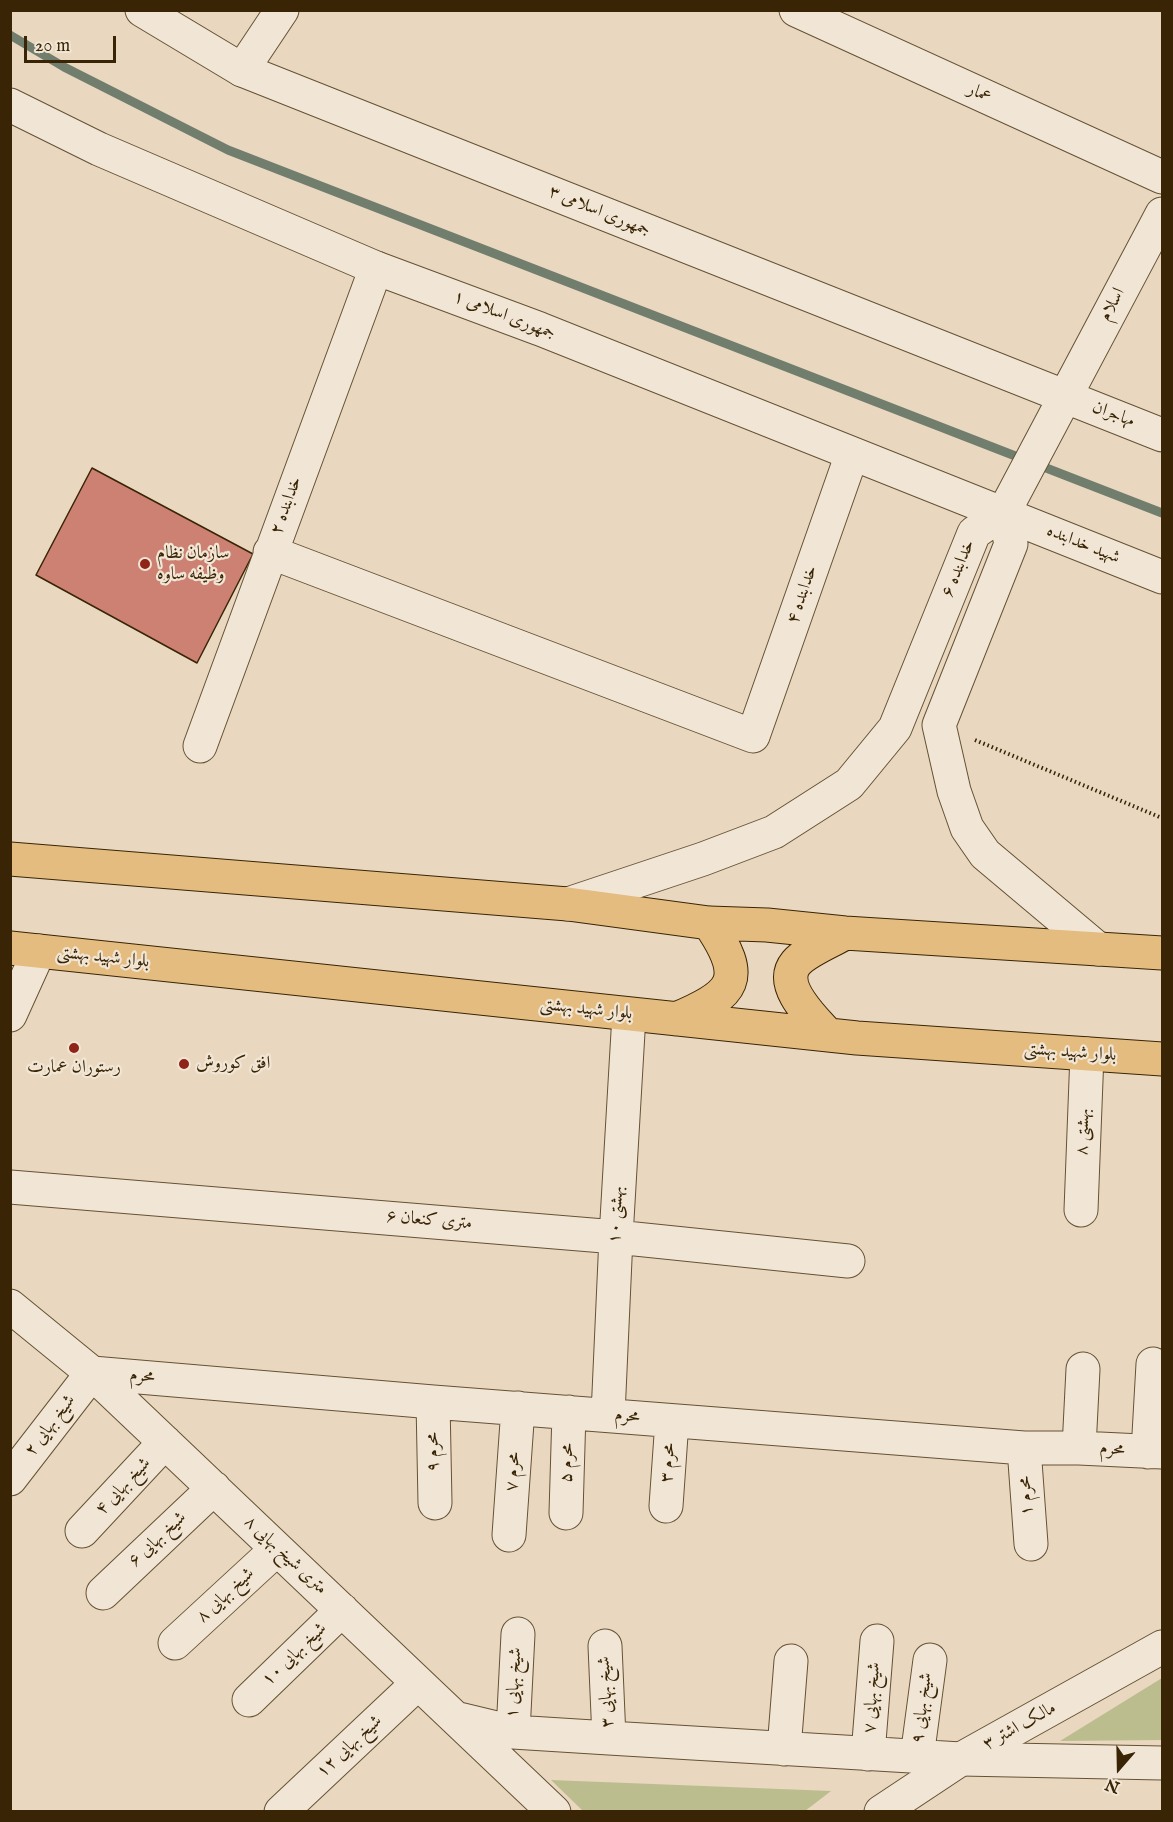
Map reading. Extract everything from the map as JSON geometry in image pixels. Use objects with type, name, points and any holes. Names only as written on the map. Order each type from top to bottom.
[{"type":"main road","points":[[10,860],[568,904],[709,923],[1162,953]]},
{"type":"main road","points":[[676,1019],[705,1007],[717,999],[730,984],[731,965],[724,946],[709,923]]},
{"type":"main road","points":[[828,1035],[797,999],[791,984],[791,976],[793,968],[801,958],[845,933]]},
{"type":"main road","name":"بلوار شهید بهشتی","points":[[25,949],[828,1035],[1162,1059]]},
{"type":"street","name":"جمهوری اسلامی ۳","points":[[142,10],[242,70],[1064,396]]},
{"type":"street","points":[[242,70],[282,10]]},
{"type":"street","name":"عمار","points":[[796,10],[1162,177]]},
{"type":"street","name":"جمهوری اسلامی ۱","points":[[10,105],[99,149],[376,268],[540,329],[852,454],[1004,512]]},
{"type":"street","name":"اسلام","points":[[1004,512],[1162,214]]},
{"type":"street","name":"خدابنده ۲","points":[[200,746],[376,268]]},
{"type":"street","name":"مهاجران","points":[[1064,396],[1162,435]]},
{"type":"street","name":"خدابنده ۴","points":[[270,552],[753,736],[852,454]]},
{"type":"street","points":[[1004,512],[1011,544],[939,725],[954,791],[967,828],[986,854],[1098,949]]},
{"type":"street","name":"شهید خدابنده","points":[[1004,512],[1162,577]]},
{"type":"street","name":"خدابنده ۶","points":[[568,904],[703,860],[774,832],[849,784],[895,728],[974,533],[1004,512]]},
{"type":"street","points":[[10,1015],[25,949]]},
{"type":"street","name":"بهشتی ۱۰","points":[[608,1415],[615,1237],[629,1015]]},
{"type":"street","name":"بهشتی ۸","points":[[1081,1210],[1087,1054]]},
{"type":"street","name":"۶ متری کنعان","points":[[10,1187],[615,1237],[848,1261]]},
{"type":"street","name":"۸ متری شیخ بهایی","points":[[10,1306],[92,1373],[456,1719],[545,1809]]},
{"type":"street","points":[[1153,1364],[1155,1452]]},
{"type":"street","points":[[1079,1448],[1083,1369]]},
{"type":"street","name":"محرم","points":[[92,1373],[1024,1448],[1155,1452]]},
{"type":"street","name":"شیخ بهایی ۲","points":[[10,1479],[92,1373]]},
{"type":"street","name":"محرم ۹","points":[[433,1402],[435,1503]]},
{"type":"street","name":"محرم ۷","points":[[509,1535],[518,1408]]},
{"type":"street","name":"محرم ۵","points":[[566,1513],[569,1412]]},
{"type":"street","name":"محرم ۳","points":[[666,1506],[672,1421]]},
{"type":"street","name":"شیخ بهایی ۴","points":[[82,1531],[165,1442]]},
{"type":"street","name":"محرم ۱","points":[[1024,1448],[1031,1544]]},
{"type":"street","name":"شیخ بهایی ۶","points":[[103,1593],[214,1488]]},
{"type":"street","name":"شیخ بهایی ۸","points":[[175,1642],[277,1549]]},
{"type":"street","name":"شیخ بهایی ۱۰","points":[[249,1700],[342,1610]]},
{"type":"street","name":"شیخ بهایی ۱","points":[[513,1732],[518,1634]]},
{"type":"street","name":"شیخ بهایی ۷","points":[[868,1754],[877,1641]]},
{"type":"street","name":"شیخ بهایی ۳","points":[[605,1646],[609,1738]]},
{"type":"street","name":"مالک اشتر ۳","points":[[881,1812],[961,1760],[1162,1647]]},
{"type":"street","name":"شیخ بهایی ۹","points":[[917,1757],[930,1660]]},
{"type":"street","points":[[783,1749],[791,1661]]},
{"type":"street","name":"شیخ بهایی ۱۲","points":[[281,1812],[418,1683]]},
{"type":"street","points":[[456,1719],[513,1732],[783,1749],[961,1760],[1162,1763]]},
{"type":"path","points":[[939,725],[1162,818]]},
{"type":"green space","points":[[1162,1678],[1162,1740],[1060,1741]]},
{"type":"green space","points":[[551,1780],[831,1791],[805,1811],[584,1812]]},
{"type":"building","name":"سازمان نظام وظیفه ساوه","points":[[92,468],[253,554],[197,663],[36,575]]},
{"type":"waterway","points":[[10,35],[64,67],[228,150],[1162,513]]},
{"type":"place","name":"سازمان نظام وظیفه ساوه","points":[[145,564]]},
{"type":"place","name":"رستوران عمارت","points":[[74,1048]]},
{"type":"place","name":"افق کوروش","points":[[184,1064]]}]
